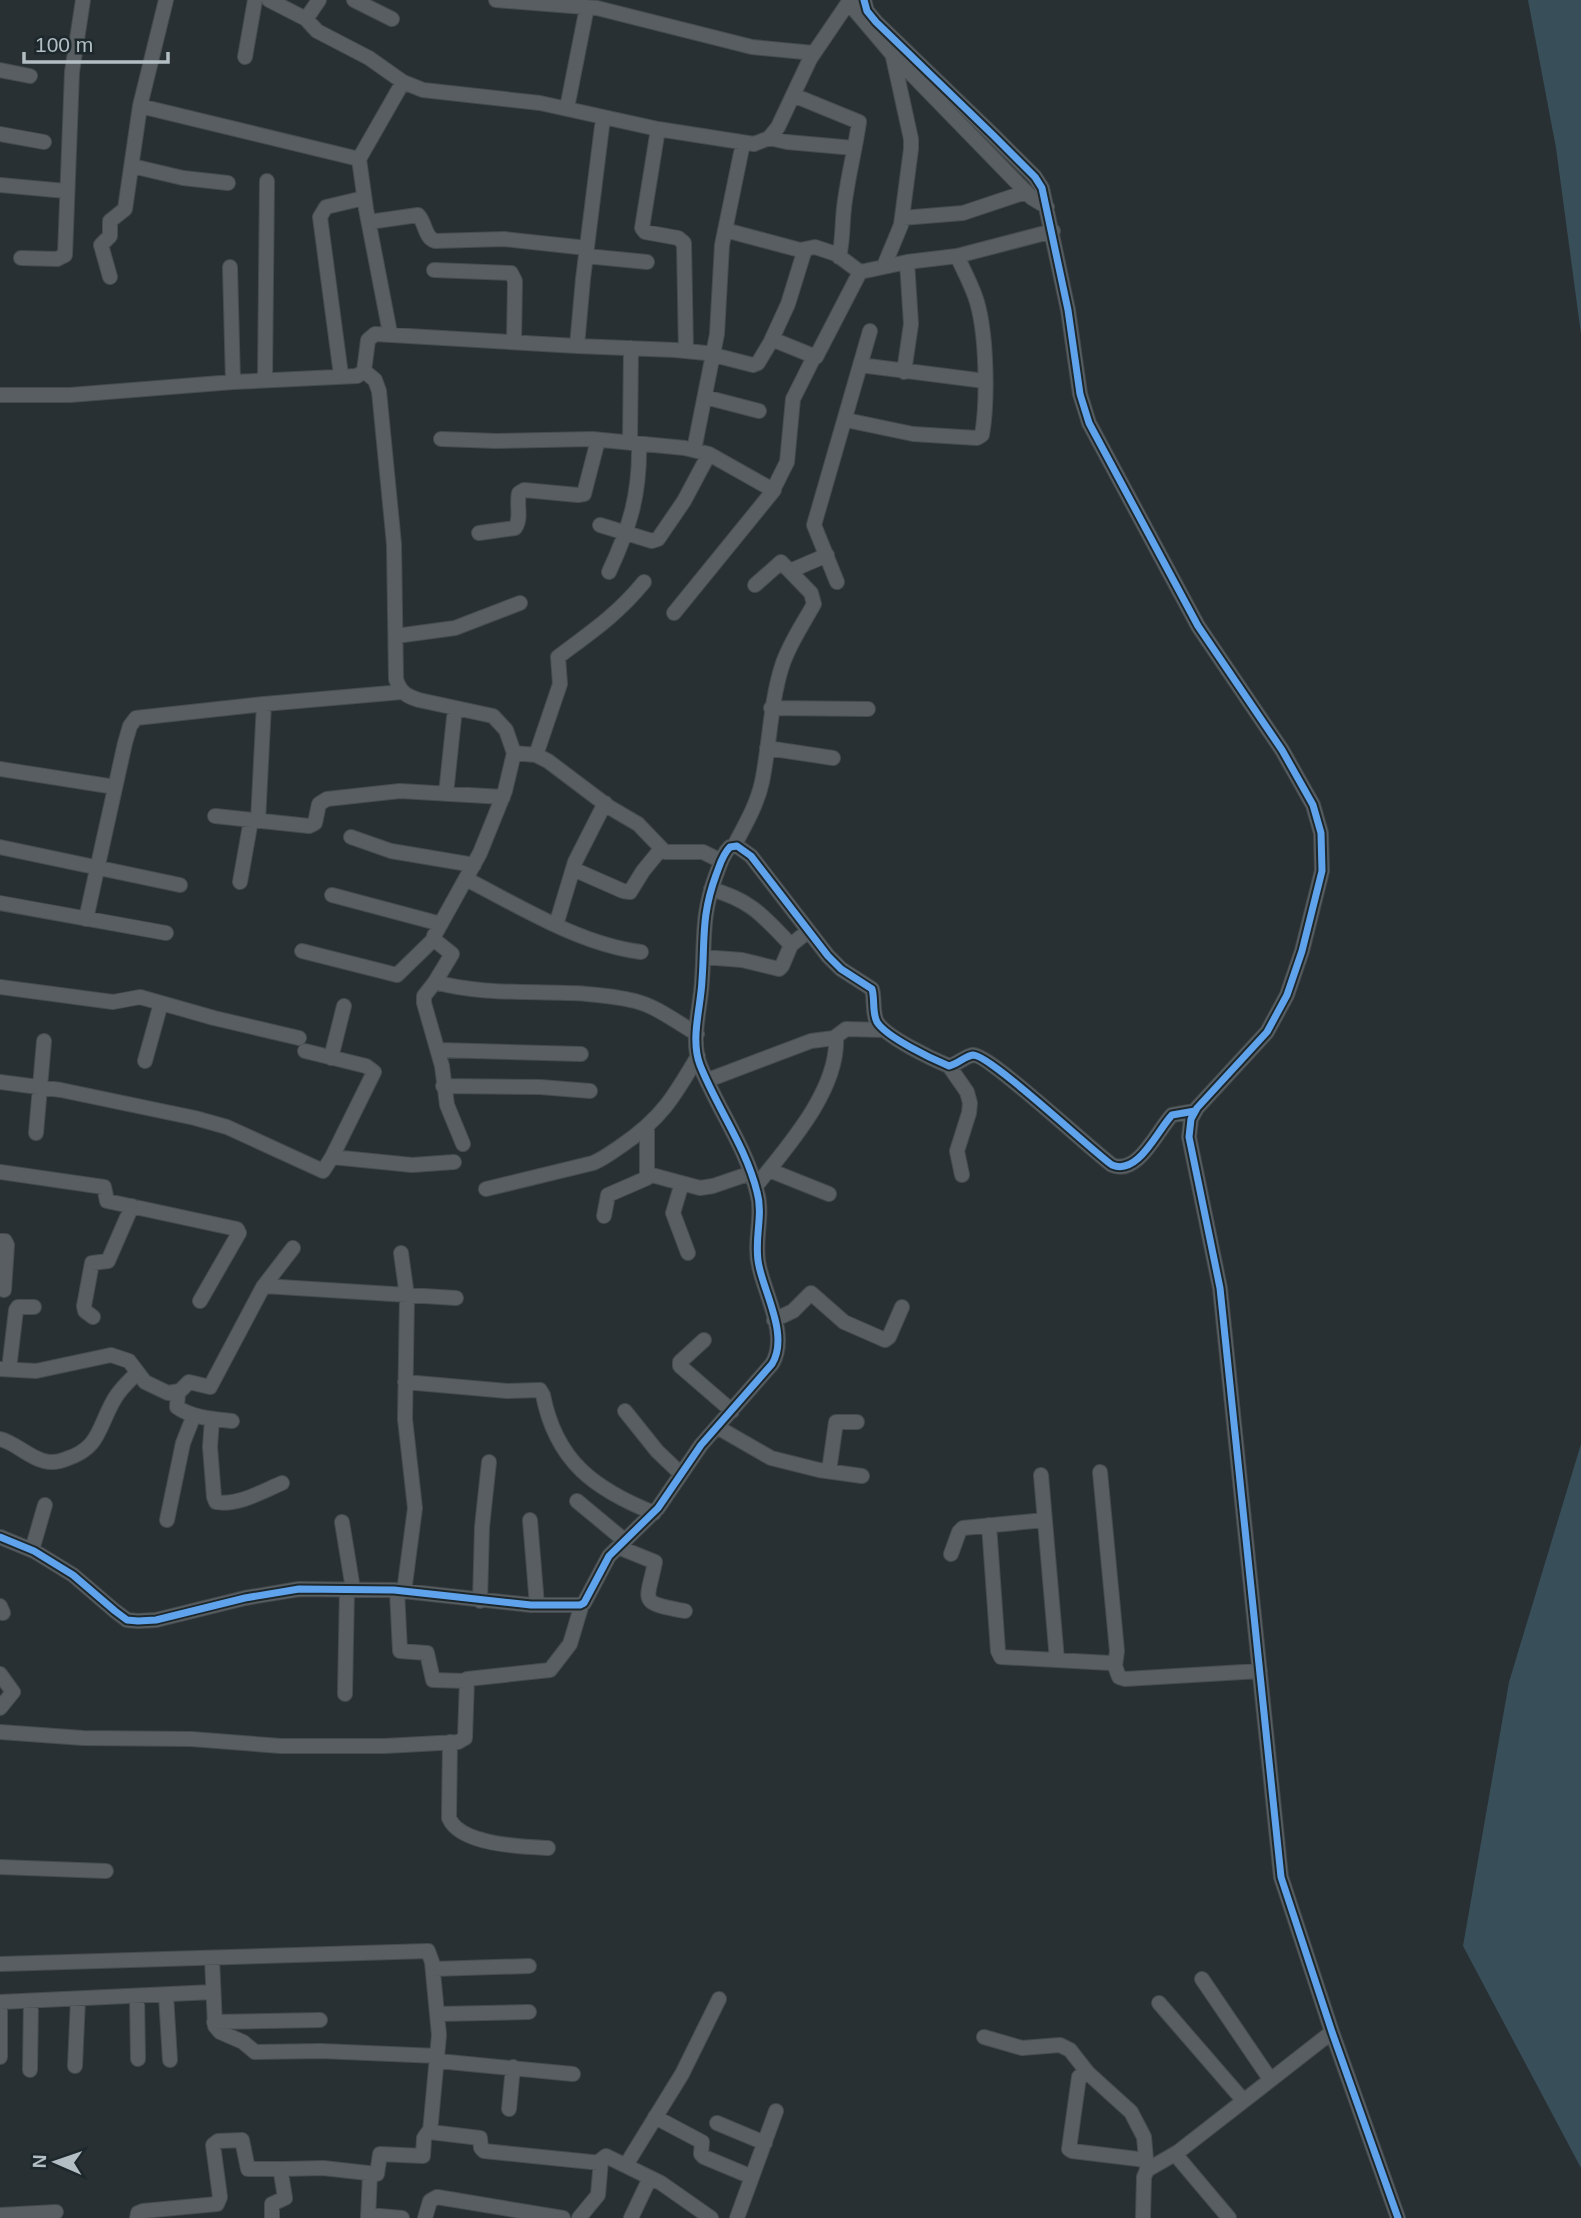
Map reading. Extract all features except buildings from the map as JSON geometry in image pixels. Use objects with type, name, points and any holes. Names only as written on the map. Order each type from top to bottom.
[{"type":"street","points":[[21,258],[57,259],[65,255],[72,72],[83,0]]},
{"type":"street","points":[[110,277],[100,247],[110,236],[110,222],[125,209],[140,106],[166,0]]},
{"type":"street","points":[[245,57],[255,0]]},
{"type":"street","points":[[269,0],[306,19],[317,31],[369,58],[402,82],[430,92],[527,101],[658,129],[743,143],[762,142],[778,127],[814,53],[850,0]]},
{"type":"street","points":[[306,19],[319,0]]},
{"type":"street","points":[[354,0],[392,19]]},
{"type":"street","points":[[496,0],[587,7],[752,47],[814,53]]},
{"type":"street","points":[[850,0],[853,8],[892,54],[1026,192],[1047,207]]},
{"type":"street","points":[[864,0],[867,11],[876,22],[1035,177],[1042,188],[1053,231],[1080,394],[1100,449],[1198,626],[1282,750],[1313,805],[1321,833],[1322,871],[1301,951],[1278,1016],[1267,1032],[1195,1111],[1189,1137],[1220,1288],[1281,1877],[1398,2218]]},
{"type":"street","points":[[566,108],[587,7]]},
{"type":"street","points":[[884,267],[902,218],[911,139],[892,54]]},
{"type":"street","points":[[0,70],[30,76]]},
{"type":"street","points":[[390,333],[359,159],[402,82]]},
{"type":"street","points":[[793,95],[859,122],[844,206],[844,237],[839,257]]},
{"type":"street","points":[[140,106],[359,159]]},
{"type":"street","points":[[577,346],[603,118]]},
{"type":"street","points":[[658,129],[642,228],[645,232],[678,238],[684,243],[687,351]]},
{"type":"street","points":[[0,134],[44,142]]},
{"type":"street","points":[[769,138],[854,148]]},
{"type":"street","points":[[694,450],[719,319],[719,264],[743,143]]},
{"type":"street","points":[[132,166],[183,178],[228,183]]},
{"type":"street","points":[[265,380],[267,181]]},
{"type":"street","points":[[0,185],[66,191]]},
{"type":"street","points":[[902,218],[963,213],[1026,192]]},
{"type":"street","points":[[341,375],[320,217],[326,207],[364,198]]},
{"type":"street","points":[[369,222],[418,215],[427,236],[435,241],[504,239],[647,262]]},
{"type":"street","points":[[725,230],[800,250],[815,247],[839,257],[860,272]]},
{"type":"street","points":[[674,613],[774,490],[787,462],[793,399],[860,272],[907,262],[957,256],[1053,231]]},
{"type":"street","points":[[0,396],[70,395],[233,382],[357,376],[364,370],[368,340],[375,334],[390,333],[687,351],[757,365],[788,304],[806,249]]},
{"type":"street","points":[[846,420],[913,434],[977,438],[982,433],[985,381],[981,317],[975,295],[957,256]]},
{"type":"street","points":[[904,372],[911,324],[907,262]]},
{"type":"street","points":[[230,267],[233,382]]},
{"type":"street","points":[[434,270],[511,273],[515,281],[514,341]]},
{"type":"street","points":[[837,582],[814,525],[870,331]]},
{"type":"street","points":[[771,341],[814,357]]},
{"type":"street","points":[[609,572],[627,533],[638,484],[631,348]]},
{"type":"street","points":[[860,365],[985,381]]},
{"type":"street","points":[[364,370],[375,380],[379,391],[394,544],[396,679],[402,692]]},
{"type":"street","points":[[705,397],[759,411]]},
{"type":"street","points":[[440,439],[598,440],[694,450],[709,454],[774,490]]},
{"type":"street","points":[[479,533],[515,528],[519,522],[518,497],[521,491],[584,494],[598,440]]},
{"type":"street","points":[[600,525],[652,541],[658,539],[684,501],[709,454]]},
{"type":"street","points":[[790,571],[827,555]]},
{"type":"street","points":[[401,1253],[407,1296],[405,1382],[408,1455],[415,1508],[401,1591],[400,1651],[427,1653],[433,1680],[466,1681],[470,1678],[550,1670],[570,1644],[582,1604],[600,1571],[621,1544],[654,1513],[717,1427],[776,1357],[778,1348],[774,1320],[757,1257],[760,1202],[753,1180],[698,1056],[697,1034],[704,917],[711,889],[721,861],[727,850],[734,846],[761,788],[771,708],[788,650],[814,604],[811,593],[780,562],[755,585]]},
{"type":"street","points":[[536,755],[560,684],[558,657],[603,625],[645,582]]},
{"type":"street","points":[[396,636],[455,628],[520,603]]},
{"type":"street","points":[[86,919],[130,726],[136,719],[402,692],[419,700],[493,716],[506,730],[514,753],[513,765],[474,864],[434,939],[397,975],[302,951]]},
{"type":"street","points":[[240,882],[254,820],[264,704]]},
{"type":"street","points":[[446,794],[455,708]]},
{"type":"street","points":[[771,708],[868,709]]},
{"type":"street","points":[[767,748],[833,758]]},
{"type":"street","points":[[514,753],[536,755],[548,761],[638,824],[661,849],[670,853],[703,852],[721,861]]},
{"type":"street","points":[[0,769],[115,787]]},
{"type":"street","points":[[215,816],[309,826],[315,823],[319,804],[327,799],[388,791],[502,797]]},
{"type":"street","points":[[556,925],[573,869],[605,803]]},
{"type":"street","points":[[351,838],[391,851],[474,864]]},
{"type":"street","points":[[734,846],[742,848],[751,856],[807,932],[837,966],[872,989],[875,1017],[884,1030],[949,1066],[964,1087],[970,1102],[957,1151],[962,1175]]},
{"type":"street","points":[[0,847],[180,884]]},
{"type":"street","points":[[573,869],[630,892],[661,849]]},
{"type":"street","points":[[466,880],[556,925],[609,946],[641,952]]},
{"type":"street","points":[[711,889],[733,895],[748,903],[791,944]]},
{"type":"street","points":[[331,895],[441,924]]},
{"type":"street","points":[[0,903],[166,933]]},
{"type":"street","points":[[703,957],[742,961],[779,969],[791,944],[807,932]]},
{"type":"street","points":[[434,939],[452,954],[424,996],[424,1003],[430,1030],[439,1049],[447,1105],[463,1144]]},
{"type":"street","points":[[435,982],[470,989],[635,1001],[697,1034]]},
{"type":"street","points":[[0,987],[113,1002],[140,997],[302,1044],[331,1058],[366,1066],[374,1072],[325,1170],[320,1171],[216,1124],[137,1104],[0,1082]]},
{"type":"street","points":[[145,1061],[161,1003]]},
{"type":"street","points":[[331,1058],[344,1006]]},
{"type":"street","points":[[708,1080],[811,1041],[836,1037],[849,1028],[884,1030]]},
{"type":"street","points":[[648,1174],[705,1188],[753,1180],[769,1170],[824,1091],[836,1058],[836,1037]]},
{"type":"street","points":[[36,1133],[44,1041]]},
{"type":"street","points":[[439,1049],[581,1054]]},
{"type":"street","points":[[486,1189],[597,1161],[658,1118],[698,1056]]},
{"type":"street","points":[[949,1066],[970,1056],[979,1056],[1021,1087],[1099,1156],[1120,1168],[1128,1167],[1140,1156],[1172,1115],[1195,1111]]},
{"type":"street","points":[[443,1086],[540,1087],[590,1091]]},
{"type":"street","points":[[604,1216],[608,1195],[645,1180],[648,1174],[647,1127]]},
{"type":"street","points":[[332,1157],[412,1165],[454,1162]]},
{"type":"street","points":[[769,1170],[830,1194]]},
{"type":"street","points":[[0,1172],[104,1187],[107,1201],[235,1227],[239,1230],[233,1245],[200,1301]]},
{"type":"street","points":[[682,1183],[673,1213],[688,1252]]},
{"type":"street","points":[[93,1317],[85,1311],[84,1306],[92,1263],[108,1261],[132,1206]]},
{"type":"street","points":[[0,1241],[5,1241],[7,1245],[4,1290]]},
{"type":"street","points":[[34,1307],[18,1307],[16,1310],[5,1369],[43,1370],[111,1355],[129,1361],[145,1382],[168,1393],[178,1392],[189,1382],[211,1386],[264,1286],[293,1248]]},
{"type":"street","points":[[264,1286],[456,1298]]},
{"type":"street","points":[[774,1320],[793,1311],[811,1293],[844,1322],[885,1339],[889,1337],[902,1307]]},
{"type":"street","points":[[704,1340],[679,1364],[732,1411]]},
{"type":"street","points":[[0,1438],[47,1462],[61,1461],[84,1452],[92,1444],[115,1398],[137,1373]]},
{"type":"street","points":[[405,1382],[507,1391],[540,1390],[544,1395],[548,1418],[555,1435],[571,1461],[619,1496],[654,1513]]},
{"type":"street","points":[[178,1392],[177,1407],[194,1415],[232,1421]]},
{"type":"street","points":[[625,1411],[657,1451],[681,1474]]},
{"type":"street","points":[[167,1520],[183,1443],[194,1415]]},
{"type":"street","points":[[212,1419],[211,1463],[216,1502],[241,1500],[282,1483]]},
{"type":"street","points":[[829,1471],[836,1422],[857,1422]]},
{"type":"street","points":[[717,1427],[771,1458],[862,1476]]},
{"type":"street","points":[[480,1601],[482,1527],[489,1462]]},
{"type":"street","points":[[1100,1472],[1117,1651],[1115,1666],[1119,1677],[1260,1671]]},
{"type":"street","points":[[1041,1475],[1058,1660]]},
{"type":"street","points":[[577,1501],[621,1544],[655,1562],[647,1590],[653,1604],[685,1611]]},
{"type":"street","points":[[32,1550],[45,1505]]},
{"type":"street","points":[[530,1520],[537,1605]]},
{"type":"street","points":[[951,1554],[961,1529],[1045,1520]]},
{"type":"street","points":[[342,1522],[350,1589],[345,1694]]},
{"type":"street","points":[[989,1525],[999,1654],[1005,1658],[1110,1663],[1115,1666]]},
{"type":"street","points":[[0,1537],[32,1550],[73,1575],[127,1619],[138,1621],[156,1620],[245,1598],[299,1589],[401,1591],[480,1601],[537,1605],[582,1604]]},
{"type":"street","points":[[0,1675],[13,1693],[0,1708]]},
{"type":"street","points":[[0,1732],[83,1738],[191,1738],[281,1746],[385,1746],[463,1741],[466,1681]]},
{"type":"street","points":[[0,1716],[0,1724]]},
{"type":"street","points":[[450,1742],[449,1818],[452,1825],[476,1837],[499,1844],[548,1848]]},
{"type":"street","points":[[0,1867],[106,1871]]},
{"type":"street","points":[[0,1964],[425,1950],[431,1953],[438,2014],[438,2058],[429,2131],[424,2138],[423,2156],[380,2154],[377,2173],[370,2174],[323,2168],[248,2169],[242,2140],[218,2141],[214,2145],[220,2197],[217,2204],[143,2211],[138,2213],[137,2218]]},
{"type":"street","points":[[212,1958],[214,2022],[220,2032],[243,2042],[256,2052],[386,2053],[573,2074]]},
{"type":"street","points":[[433,1969],[529,1966]]},
{"type":"street","points":[[1202,1979],[1270,2079]]},
{"type":"street","points":[[0,2057],[0,2003],[213,1992]]},
{"type":"street","points":[[166,1995],[170,2060]]},
{"type":"street","points":[[137,1996],[138,2059]]},
{"type":"street","points":[[75,2066],[78,1999]]},
{"type":"street","points":[[626,2165],[682,2074],[719,1999]]},
{"type":"street","points":[[30,2070],[31,2002]]},
{"type":"street","points":[[1159,2003],[1243,2100]]},
{"type":"street","points":[[438,2014],[529,2012]]},
{"type":"street","points":[[214,2022],[320,2020]]},
{"type":"street","points":[[1088,2073],[1079,2077],[1069,2149],[1146,2165],[1175,2154],[1332,2032]]},
{"type":"street","points":[[984,2037],[1022,2048],[1066,2046],[1088,2073],[1131,2112],[1144,2137],[1146,2165],[1143,2218]]},
{"type":"street","points":[[509,2109],[513,2067]]},
{"type":"street","points":[[737,2218],[776,2111]]},
{"type":"street","points":[[655,2117],[702,2142],[701,2154],[704,2157],[752,2177]]},
{"type":"street","points":[[717,2123],[765,2143]]},
{"type":"street","points":[[429,2131],[481,2138],[481,2148],[484,2151],[601,2163]]},
{"type":"street","points":[[1175,2154],[1229,2218]]},
{"type":"street","points":[[579,2218],[598,2195],[601,2163],[606,2156],[650,2178],[711,2218]]},
{"type":"street","points":[[272,2218],[272,2204],[285,2198],[281,2173],[283,2169]]},
{"type":"street","points":[[370,2174],[368,2217],[402,2218]]},
{"type":"street","points":[[631,2218],[650,2178]]},
{"type":"street","points":[[425,2218],[434,2197],[497,2212],[563,2218]]},
{"type":"street","points":[[0,2215],[55,2213]]},
{"type":"water","points":[[1528,0],[1581,0],[1581,334],[1556,148]]},
{"type":"water","points":[[1581,1444],[1581,2168],[1463,1946],[1509,1682]]},
{"type":"cycle path","points":[[864,0],[867,11],[876,22],[994,136],[1035,177],[1042,188],[1068,310],[1080,394],[1089,423],[1198,626],[1282,750],[1313,805],[1321,833],[1322,871],[1302,951],[1287,995],[1267,1032],[1197,1108],[1191,1119],[1189,1137],[1220,1288],[1281,1877],[1398,2218]]},
{"type":"cycle path","points":[[0,1537],[34,1551],[73,1575],[127,1620],[156,1620],[245,1598],[299,1589],[394,1590],[531,1605],[584,1603],[609,1556],[658,1508],[701,1445],[772,1364],[777,1353],[777,1328],[757,1257],[757,1192],[739,1143],[700,1065],[696,1045],[708,903],[722,860],[730,847],[737,846],[751,856],[828,956],[841,969],[872,989],[875,1018],[882,1028],[910,1047],[949,1066],[973,1055],[983,1059],[1018,1085],[1112,1165],[1121,1167],[1138,1158],[1172,1115],[1195,1111]]}]
